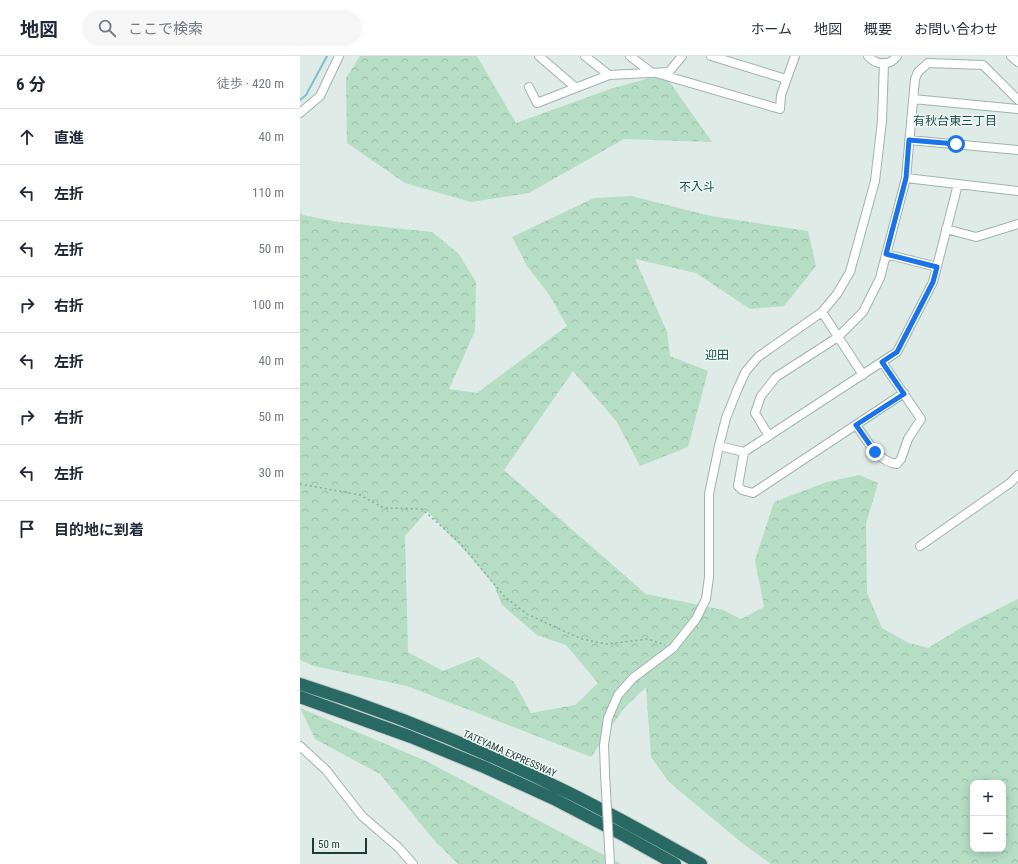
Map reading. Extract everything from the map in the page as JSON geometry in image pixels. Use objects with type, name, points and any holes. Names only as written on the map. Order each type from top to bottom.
[{"type":"highway","name":"TATEYAMA EXPRESSWAY","points":[[300,684],[416,725],[489,756],[609,813],[701,864]]},
{"type":"highway","points":[[300,697],[411,737],[484,766],[554,799],[675,864]]},
{"type":"street","points":[[300,113],[320,96],[339,56]]},
{"type":"street","points":[[539,56],[576,88]]},
{"type":"street","points":[[585,56],[609,75]]},
{"type":"street","points":[[630,56],[654,73],[780,109],[781,95],[794,56]]},
{"type":"street","points":[[711,56],[786,79]]},
{"type":"street","points":[[868,56],[877,63],[890,62],[897,56]]},
{"type":"street","points":[[1012,56],[1018,62]]},
{"type":"street","points":[[529,88],[537,103],[609,75],[669,72],[679,57]]},
{"type":"street","points":[[610,864],[604,773],[604,745],[608,718],[618,695],[633,678],[673,648],[696,619],[706,598],[710,577],[709,494],[726,418],[746,371],[758,357],[822,312],[837,294],[850,272],[875,181],[882,121],[884,63]]},
{"type":"street","points":[[769,436],[755,413],[761,396],[776,377],[838,337],[863,312],[880,278],[906,178],[915,79],[918,72],[928,63],[983,64],[1018,100]]},
{"type":"street","points":[[913,99],[1018,109]]},
{"type":"street","points":[[909,140],[1018,150]]},
{"type":"street","points":[[906,178],[1018,191]]},
{"type":"street","points":[[719,446],[744,452],[897,352],[933,282],[958,184]]},
{"type":"street","points":[[946,229],[976,237],[1018,224]]},
{"type":"street","points":[[886,254],[937,267]]},
{"type":"street","points":[[822,312],[863,374]]},
{"type":"street","points":[[856,425],[875,452],[897,464],[901,459],[908,439],[921,419],[882,362]]},
{"type":"street","points":[[744,452],[738,486],[742,490],[753,493],[904,394]]},
{"type":"street","points":[[920,546],[1010,483],[1018,475]]},
{"type":"street","points":[[300,746],[326,770],[362,816],[399,848],[413,864]]},
{"type":"path","points":[[300,484],[360,496],[384,508],[422,509],[460,543],[505,597],[527,614],[582,639],[606,644],[648,639],[673,648]]},
{"type":"green space","points":[[360,56],[477,56],[516,123],[613,88],[661,75],[671,84],[712,142],[624,139],[529,193],[471,202],[405,183],[347,143],[346,78]]},
{"type":"green space","points":[[631,196],[711,216],[808,231],[816,266],[784,306],[750,309],[696,273],[635,259],[667,332],[670,356],[708,371],[688,447],[640,466],[617,422],[573,371],[504,470],[646,594],[723,610],[741,619],[764,607],[755,560],[774,502],[827,482],[859,475],[878,483],[866,524],[867,593],[882,628],[909,643],[928,648],[964,626],[1018,599],[1018,864],[771,864],[742,843],[669,782],[651,757],[646,687],[624,708],[591,757],[407,686],[314,666],[300,660],[300,212],[303,215],[338,222],[432,232],[458,253],[476,282],[475,331],[449,389],[477,393],[567,326],[550,296],[527,266],[512,237],[594,198]],"holes":[[[427,511],[467,553],[494,585],[502,605],[537,635],[566,645],[598,683],[575,705],[531,713],[514,682],[478,657],[443,671],[408,652],[405,536]]]},
{"type":"green space","points":[[300,708],[426,761],[621,864],[458,864],[433,839],[380,774],[315,739]]},
{"type":"waterway","points":[[300,100],[306,95],[327,56]]},
{"type":"district","name":"有秋台東三丁目","points":[[955,121]]},
{"type":"district","name":"不入斗","points":[[697,187]]},
{"type":"district","name":"迎田","points":[[717,355]]},
{"type":"route","points":[[875,452],[856,425],[904,394],[882,362],[897,352],[933,282],[937,267],[886,254],[906,178],[909,140],[956,144]]}]
